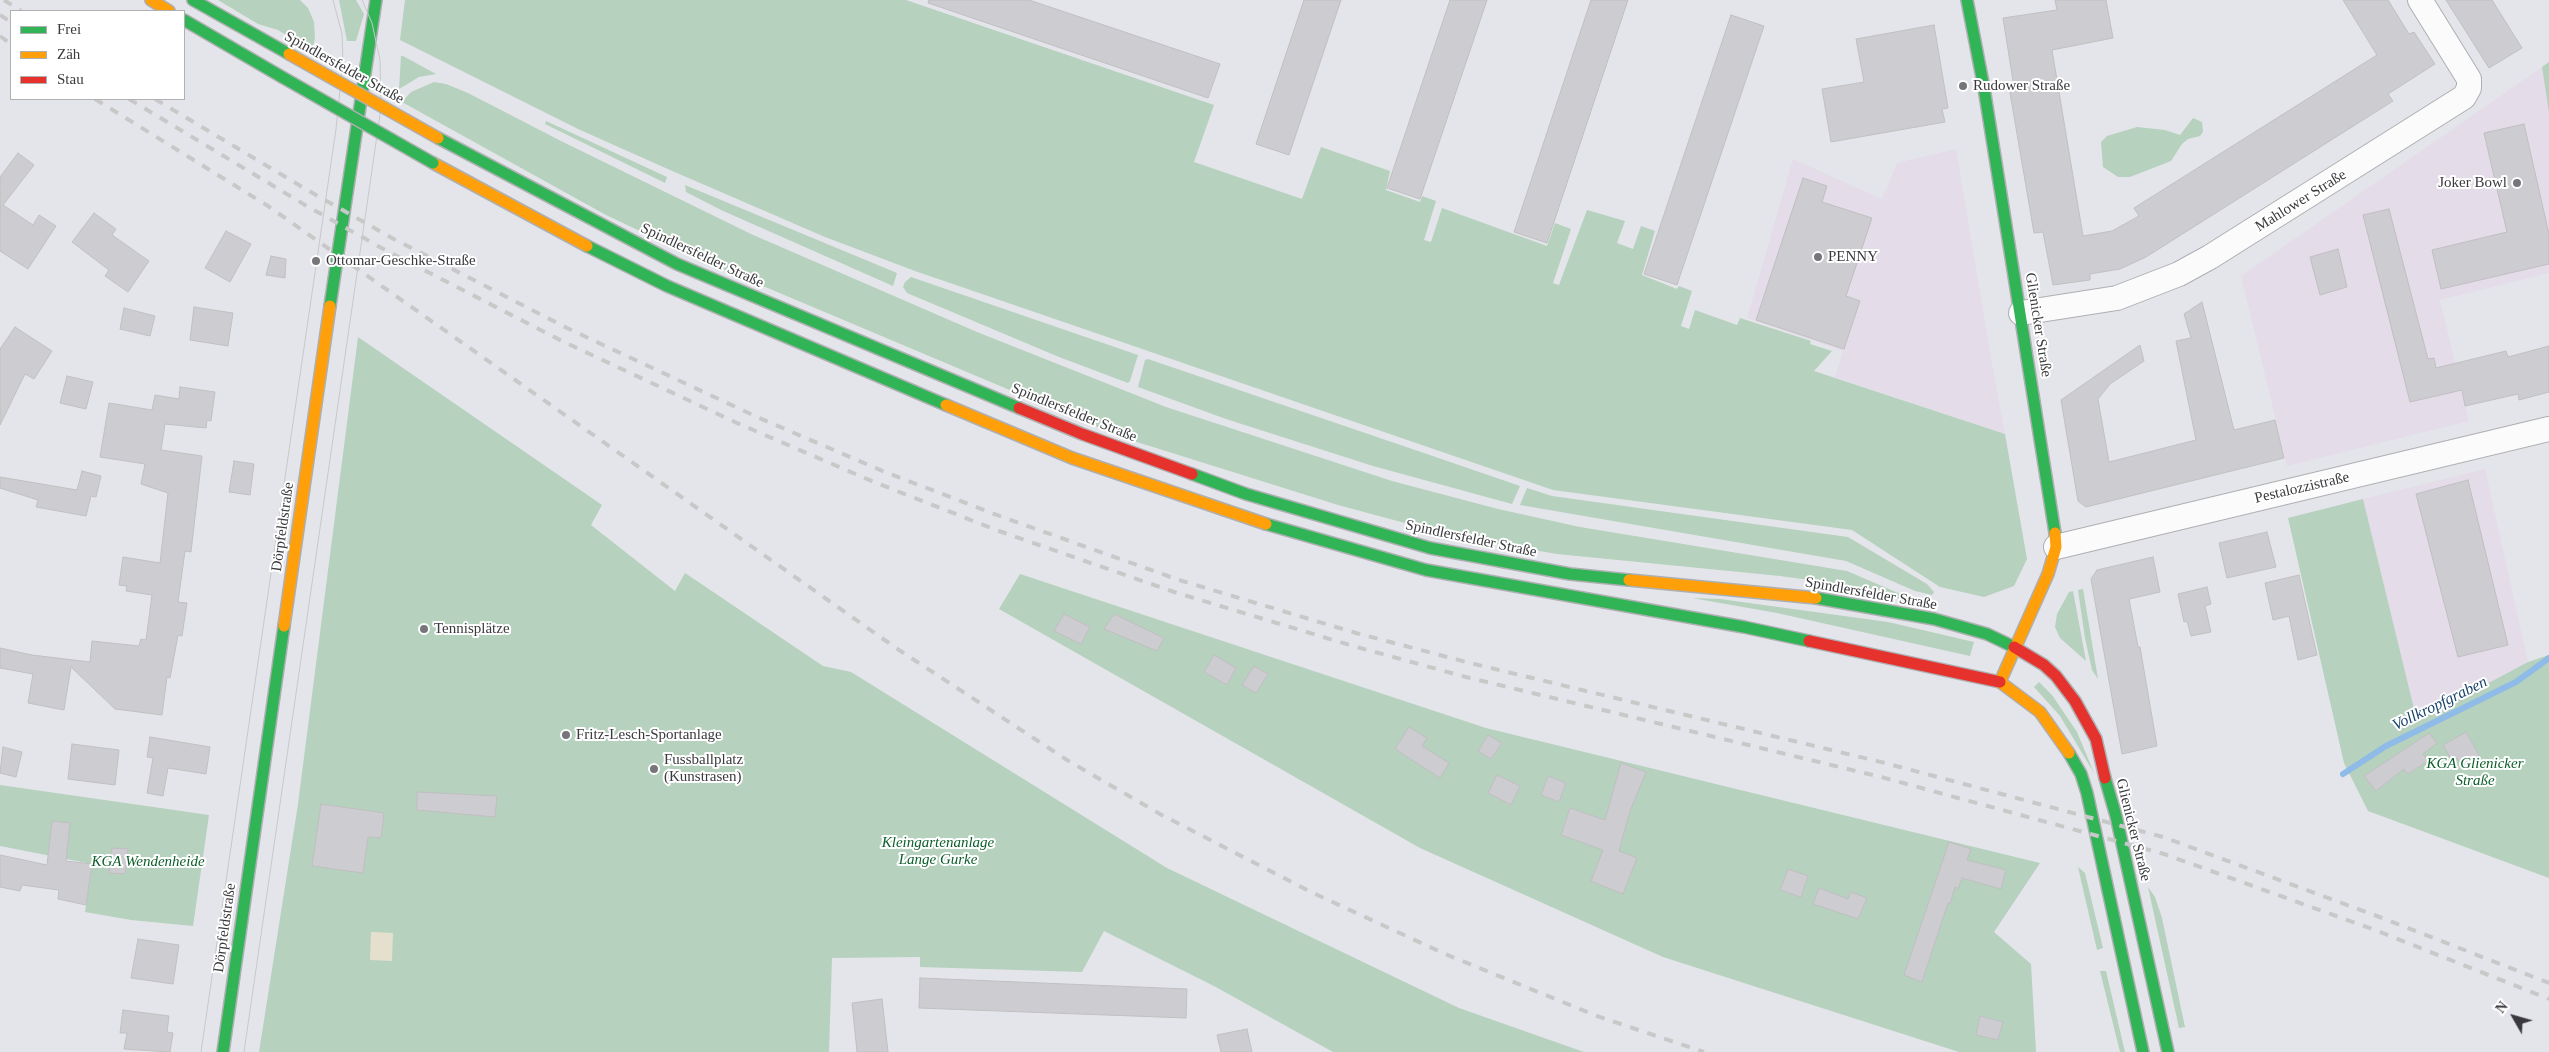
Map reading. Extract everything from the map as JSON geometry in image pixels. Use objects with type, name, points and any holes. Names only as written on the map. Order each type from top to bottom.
[{"type":"main road","points":[[151,0],[167,10]]},
{"type":"main road","name":"Spindlersfelder Straße","points":[[192,0],[438,138],[677,264],[1082,434],[1246,494],[1430,548],[1570,574],[1816,598],[1934,619],[1987,634],[2014,647]]},
{"type":"main road","name":"Glienicker Straße","points":[[1967,0],[2022,313],[2055,519],[2056,547],[2039,599],[2014,647],[2000,682]]},
{"type":"main road","name":"Dörpfeldstraße","points":[[223,1052],[350,162],[376,4]]},
{"type":"main road","points":[[185,21],[523,213],[667,286],[1072,458],[1242,517],[1426,570],[1744,626],[2000,682],[2040,712],[2064,741],[2081,774],[2087,793],[2143,1052]]},
{"type":"main road","name":"Glienicker Straße","points":[[2014,647],[2044,665],[2056,676],[2075,701],[2096,739],[2116,816],[2168,1052]]},
{"type":"street","name":"Mahlower Straße","points":[[2022,313],[2118,298],[2179,274],[2210,257],[2464,97],[2469,88],[2469,79],[2420,0]]},
{"type":"street","name":"Pestalozzistraße","points":[[2056,547],[2549,429]]},
{"type":"shaded area","points":[[2542,67],[2549,113],[2549,273],[2440,300],[2469,421],[2287,466],[2241,276]]},
{"type":"shaded area","points":[[1956,149],[2005,434],[1835,377],[1843,351],[1747,318],[1793,159],[1882,199],[1897,163]]},
{"type":"shaded area","points":[[2485,469],[2528,662],[2417,721],[2363,499]]},
{"type":"green space","points":[[218,0],[300,0],[308,8],[314,22],[315,38],[312,51],[278,30],[258,24]]},
{"type":"green space","points":[[339,0],[356,0],[364,14],[356,41],[347,41]]},
{"type":"green space","points":[[405,0],[906,0],[1214,105],[1194,162],[1302,199],[1321,147],[1390,171],[1386,190],[1420,202],[1422,196],[1436,201],[1424,240],[1431,242],[1442,208],[1547,246],[1555,223],[1571,229],[1553,283],[1559,285],[1587,210],[1625,221],[1617,243],[1633,249],[1641,226],[1655,231],[1642,275],[1677,289],[1679,286],[1692,291],[1681,326],[1689,329],[1695,310],[1737,325],[1740,318],[1811,341],[1810,344],[1832,351],[1814,371],[2005,434],[2027,559],[2014,586],[1984,597],[1940,587],[1852,530],[1553,490],[915,271],[825,237],[578,129],[400,40]]},
{"type":"green space","points":[[401,56],[436,74],[419,77],[399,89]]},
{"type":"green space","points":[[2549,62],[2549,113],[2542,67]]},
{"type":"green space","points":[[434,82],[446,84],[468,93],[751,234],[977,332],[1166,407],[1392,481],[1498,509],[1580,527],[1847,571],[1926,605],[1838,584],[1780,576],[1557,554],[1457,537],[1338,505],[1121,437],[699,259],[606,215],[402,102],[411,92]]},
{"type":"green space","points":[[2193,118],[2202,122],[2203,132],[2200,136],[2188,139],[2182,144],[2171,161],[2130,177],[2118,177],[2103,167],[2101,142],[2107,136],[2137,127],[2165,130],[2180,135]]},
{"type":"green space","points":[[546,121],[667,177],[665,183],[545,124]]},
{"type":"green space","points":[[685,185],[897,273],[893,286],[721,210],[686,192]]},
{"type":"green space","points":[[911,277],[1138,355],[1130,381],[1128,383],[1059,357],[907,293],[903,287],[905,282]]},
{"type":"green space","name":"Fritz-Lesch-Sportanlage","points":[[358,337],[602,505],[591,525],[675,591],[685,573],[823,666],[851,672],[1167,868],[1459,1008],[1584,1052],[1333,1052],[1214,986],[1104,931],[1082,972],[920,967],[920,957],[832,958],[829,1052],[259,1052],[298,804]]},
{"type":"green space","points":[[1148,359],[1520,486],[1512,504],[1373,466],[1226,419],[1138,387],[1145,360]]},
{"type":"green space","points":[[1527,488],[1552,496],[1848,537],[1927,584],[1934,592],[1932,595],[1915,591],[1846,561],[1520,505]]},
{"type":"green space","name":"KGA Glienicker Straße","points":[[2363,499],[2417,721],[2528,662],[2549,655],[2549,878],[2368,811],[2344,763],[2288,518]]},
{"type":"green space","points":[[1020,574],[1486,728],[2040,863],[1994,932],[2031,964],[2036,1052],[1959,1052],[1663,957],[1420,848],[999,609]]},
{"type":"green space","points":[[2083,589],[2098,679],[2092,670],[2085,638],[2078,590]]},
{"type":"green space","points":[[2073,591],[2086,661],[2060,638],[2055,627],[2057,614],[2069,592]]},
{"type":"green space","points":[[1692,598],[1720,599],[1888,622],[1974,642],[1970,656],[1777,613]]},
{"type":"green space","points":[[2039,682],[2052,695],[2077,732],[2094,773],[2060,716],[2034,687]]},
{"type":"green space","name":"KGA Wendenheide","points":[[0,785],[209,815],[193,926],[131,920],[85,912],[92,864],[0,846]]},
{"type":"green space","points":[[2078,867],[2085,873],[2103,948],[2097,950]]},
{"type":"green space","points":[[2148,887],[2155,897],[2162,918],[2185,1027],[2179,1028]]},
{"type":"green space","points":[[2100,971],[2106,971],[2125,1052],[2120,1052]]},
{"type":"sand","points":[[371,932],[393,933],[392,961],[370,960]]},
{"type":"building","points":[[929,0],[1029,0],[1220,64],[1208,98],[928,3]]},
{"type":"building","points":[[1304,0],[1341,0],[1289,155],[1256,144]]},
{"type":"building","points":[[1450,0],[1487,0],[1420,199],[1387,188]]},
{"type":"building","points":[[1591,0],[1628,0],[1547,243],[1514,232]]},
{"type":"building","points":[[2055,0],[2106,0],[2113,38],[2052,50],[2083,236],[2112,231],[2139,216],[2134,208],[2377,55],[2343,0],[2388,0],[2409,34],[2414,32],[2435,64],[2388,94],[2393,101],[2146,257],[2120,269],[2090,274],[2090,280],[2053,285],[2043,232],[2034,233],[2009,87],[2014,87],[2003,18],[2057,10]]},
{"type":"building","points":[[2446,0],[2492,0],[2522,48],[2489,68]]},
{"type":"building","points":[[1731,15],[1764,26],[1677,285],[1644,274]]},
{"type":"building","points":[[1934,25],[1948,108],[1942,109],[1945,122],[1831,142],[1822,89],[1864,82],[1856,39]]},
{"type":"building","name":"Joker Bowl","points":[[2524,124],[2549,234],[2549,264],[2441,289],[2432,250],[2507,232],[2484,133]]},
{"type":"building","points":[[18,153],[34,165],[3,205],[33,225],[39,215],[56,226],[28,269],[0,251],[0,177]]},
{"type":"building","name":"PENNY","points":[[1803,178],[1827,186],[1822,202],[1872,218],[1846,296],[1860,301],[1844,349],[1756,320]]},
{"type":"building","points":[[2389,209],[2428,359],[2434,358],[2436,368],[2506,351],[2508,357],[2549,346],[2549,392],[2519,400],[2518,394],[2465,406],[2462,390],[2410,402],[2363,215]]},
{"type":"building","points":[[94,213],[116,229],[112,235],[149,261],[128,292],[105,276],[109,270],[72,242]]},
{"type":"building","points":[[226,231],[251,244],[230,282],[205,268]]},
{"type":"building","points":[[2338,249],[2347,287],[2320,295],[2310,257]]},
{"type":"building","points":[[271,256],[286,259],[285,278],[266,275]]},
{"type":"building","points":[[2202,302],[2234,430],[2275,420],[2284,458],[2086,507],[2078,501],[2061,400],[2140,345],[2144,361],[2110,384],[2098,399],[2109,462],[2196,440],[2176,341],[2191,338],[2184,314]]},
{"type":"building","points":[[194,307],[233,313],[228,346],[190,340]]},
{"type":"building","points":[[124,308],[155,316],[150,336],[120,329]]},
{"type":"building","points":[[15,327],[52,351],[34,379],[25,374],[0,425],[0,349]]},
{"type":"building","points":[[67,376],[93,382],[86,409],[60,403]]},
{"type":"building","points":[[180,387],[215,392],[211,421],[207,420],[206,428],[165,424],[161,450],[202,456],[191,552],[185,551],[178,602],[187,603],[182,636],[178,635],[170,678],[167,677],[162,715],[115,709],[71,667],[64,710],[28,703],[33,674],[0,668],[0,648],[32,655],[90,662],[92,641],[139,646],[141,639],[146,640],[152,595],[126,591],[127,586],[119,585],[123,557],[160,563],[168,493],[141,484],[145,464],[100,457],[109,403],[152,410],[155,395],[179,399]]},
{"type":"building","points":[[234,461],[254,464],[250,495],[229,492]]},
{"type":"building","points":[[82,471],[101,476],[96,497],[91,496],[86,516],[36,507],[38,500],[0,488],[0,477],[77,490]]},
{"type":"building","points":[[2468,480],[2508,645],[2458,657],[2416,494]]},
{"type":"building","points":[[2267,532],[2276,567],[2227,578],[2219,543]]},
{"type":"building","points":[[2153,557],[2160,592],[2129,599],[2138,647],[2140,647],[2157,746],[2122,754],[2091,579],[2097,570]]},
{"type":"building","points":[[2299,575],[2317,655],[2298,660],[2289,616],[2273,620],[2265,583]]},
{"type":"building","points":[[2207,587],[2211,604],[2205,606],[2211,632],[2191,636],[2187,621],[2184,622],[2178,594]]},
{"type":"building","points":[[1064,614],[1090,627],[1081,644],[1054,631]]},
{"type":"building","points":[[1114,614],[1164,638],[1157,651],[1104,629]]},
{"type":"building","points":[[1214,655],[1236,668],[1227,685],[1204,672]]},
{"type":"building","points":[[1254,666],[1268,674],[1256,693],[1242,685]]},
{"type":"building","points":[[1409,727],[1427,738],[1422,746],[1449,763],[1440,778],[1395,749]]},
{"type":"building","points":[[2466,732],[2479,755],[2461,765],[2457,758],[2452,761],[2443,745]]},
{"type":"building","points":[[2429,733],[2437,743],[2423,754],[2428,761],[2408,774],[2404,769],[2376,791],[2364,776]]},
{"type":"building","points":[[1488,735],[1502,743],[1491,759],[1478,751]]},
{"type":"building","points":[[150,737],[210,747],[206,774],[168,768],[163,796],[147,793],[153,758],[147,757]]},
{"type":"building","points":[[72,744],[119,750],[115,785],[68,779]]},
{"type":"building","points":[[3,747],[22,752],[16,777],[0,773]]},
{"type":"building","points":[[1621,763],[1646,772],[1630,811],[1619,851],[1637,858],[1623,894],[1591,881],[1603,850],[1561,835],[1570,808],[1605,820]]},
{"type":"building","points":[[1497,775],[1520,786],[1511,805],[1488,793]]},
{"type":"building","points":[[1548,776],[1566,783],[1559,802],[1541,795]]},
{"type":"building","points":[[417,792],[497,796],[495,817],[417,810]]},
{"type":"building","points":[[321,804],[384,813],[381,838],[368,837],[363,873],[312,866]]},
{"type":"building","points":[[52,821],[70,823],[66,861],[92,864],[86,905],[58,899],[59,890],[22,885],[20,891],[0,887],[0,855],[47,865]]},
{"type":"building","points":[[1949,842],[1971,849],[1967,860],[2006,870],[2001,889],[1962,878],[1958,889],[1955,887],[1922,982],[1904,975]]},
{"type":"building","points":[[112,848],[128,849],[125,874],[109,873]]},
{"type":"building","points":[[1788,869],[1808,876],[1801,897],[1780,890]]},
{"type":"building","points":[[1819,888],[1848,899],[1851,892],[1867,898],[1858,919],[1813,904]]},
{"type":"building","points":[[138,939],[179,945],[173,984],[131,978]]},
{"type":"building","points":[[920,978],[1187,989],[1186,1018],[919,1008]]},
{"type":"building","points":[[882,999],[888,1052],[857,1052],[852,1003]]},
{"type":"building","points":[[123,1010],[169,1016],[167,1032],[173,1033],[170,1052],[124,1049],[127,1033],[120,1033]]},
{"type":"building","points":[[1980,1016],[2003,1022],[1998,1040],[1976,1035]]},
{"type":"building","points":[[1247,1029],[1252,1052],[1221,1052],[1217,1035]]},
{"type":"waterway","name":"Vollkropfgraben","points":[[2343,774],[2386,746],[2516,682],[2549,658]]},
{"type":"tram line","points":[[201,1052],[336,129],[343,62],[342,34],[333,0]]},
{"type":"tram line","points":[[244,1052],[381,108],[380,60],[372,23],[362,0]]},
{"type":"railway","points":[[4,0],[19,10]]},
{"type":"railway","points":[[0,15],[10,21]]},
{"type":"railway","points":[[0,36],[10,43]]},
{"type":"railway","points":[[97,100],[268,206],[896,648],[1067,760],[1160,814],[1311,892],[1445,954],[1597,1016],[1704,1052]]},
{"type":"railway","points":[[131,100],[305,205],[387,251],[562,341],[737,423],[874,482],[999,531],[1174,592],[1353,646],[1466,677],[1881,777],[2164,854],[2375,930],[2549,999]]},
{"type":"railway","points":[[157,100],[392,238],[567,328],[757,417],[885,472],[1005,518],[1179,580],[1356,633],[1470,663],[1885,763],[2163,837],[2377,916],[2549,983]]},
{"type":"traffic: fast","points":[[193,0],[289,54]]},
{"type":"traffic: fast","points":[[330,306],[376,0]]},
{"type":"traffic: fast","points":[[1967,0],[1984,88],[2055,533]]},
{"type":"traffic: fast","points":[[185,21],[282,77]]},
{"type":"traffic: fast","points":[[282,77],[433,163]]},
{"type":"traffic: fast","points":[[438,138],[677,264],[1019,408]]},
{"type":"traffic: fast","points":[[587,246],[667,286],[946,405]]},
{"type":"traffic: fast","points":[[1192,474],[1246,494],[1430,548],[1570,574],[1629,580]]},
{"type":"traffic: fast","points":[[1266,524],[1426,570],[1744,627],[1809,641]]},
{"type":"traffic: fast","points":[[1816,598],[1934,619],[1987,634],[2014,647]]},
{"type":"traffic: fast","points":[[223,1052],[284,626]]},
{"type":"traffic: fast","points":[[2069,753],[2081,774],[2087,793],[2143,1052]]},
{"type":"traffic: fast","points":[[2105,778],[2116,816],[2168,1052]]},
{"type":"traffic: slow","points":[[151,0],[167,10]]},
{"type":"traffic: slow","points":[[289,54],[438,138]]},
{"type":"traffic: slow","points":[[433,163],[587,246]]},
{"type":"traffic: slow","points":[[284,626],[330,306]]},
{"type":"traffic: slow","points":[[946,405],[1072,458],[1266,524]]},
{"type":"traffic: slow","points":[[2055,533],[2056,547],[2048,574],[2000,682],[2040,712],[2069,753]]},
{"type":"traffic: slow","points":[[1629,580],[1816,598]]},
{"type":"traffic: jam","points":[[1019,408],[1082,434],[1192,474]]},
{"type":"traffic: jam","points":[[1809,641],[2000,682]]},
{"type":"traffic: jam","points":[[2014,647],[2044,665],[2056,676],[2075,701],[2096,739],[2105,778]]},
{"type":"place","name":"Rudower Straße","points":[[1963,86]]},
{"type":"place","name":"Joker Bowl","points":[[2517,183]]},
{"type":"place","name":"PENNY","points":[[1818,257]]},
{"type":"place","name":"Ottomar-Geschke-Straße","points":[[316,261]]},
{"type":"place","name":"Tennisplätze","points":[[424,629]]},
{"type":"place","name":"Fritz-Lesch-Sportanlage","points":[[566,735]]},
{"type":"place","name":"Fussballplatz (Kunstrasen)","points":[[654,769]]},
{"type":"park label","name":"Kleingartenanlage Lange Gurke","points":[[938,852]]}]
